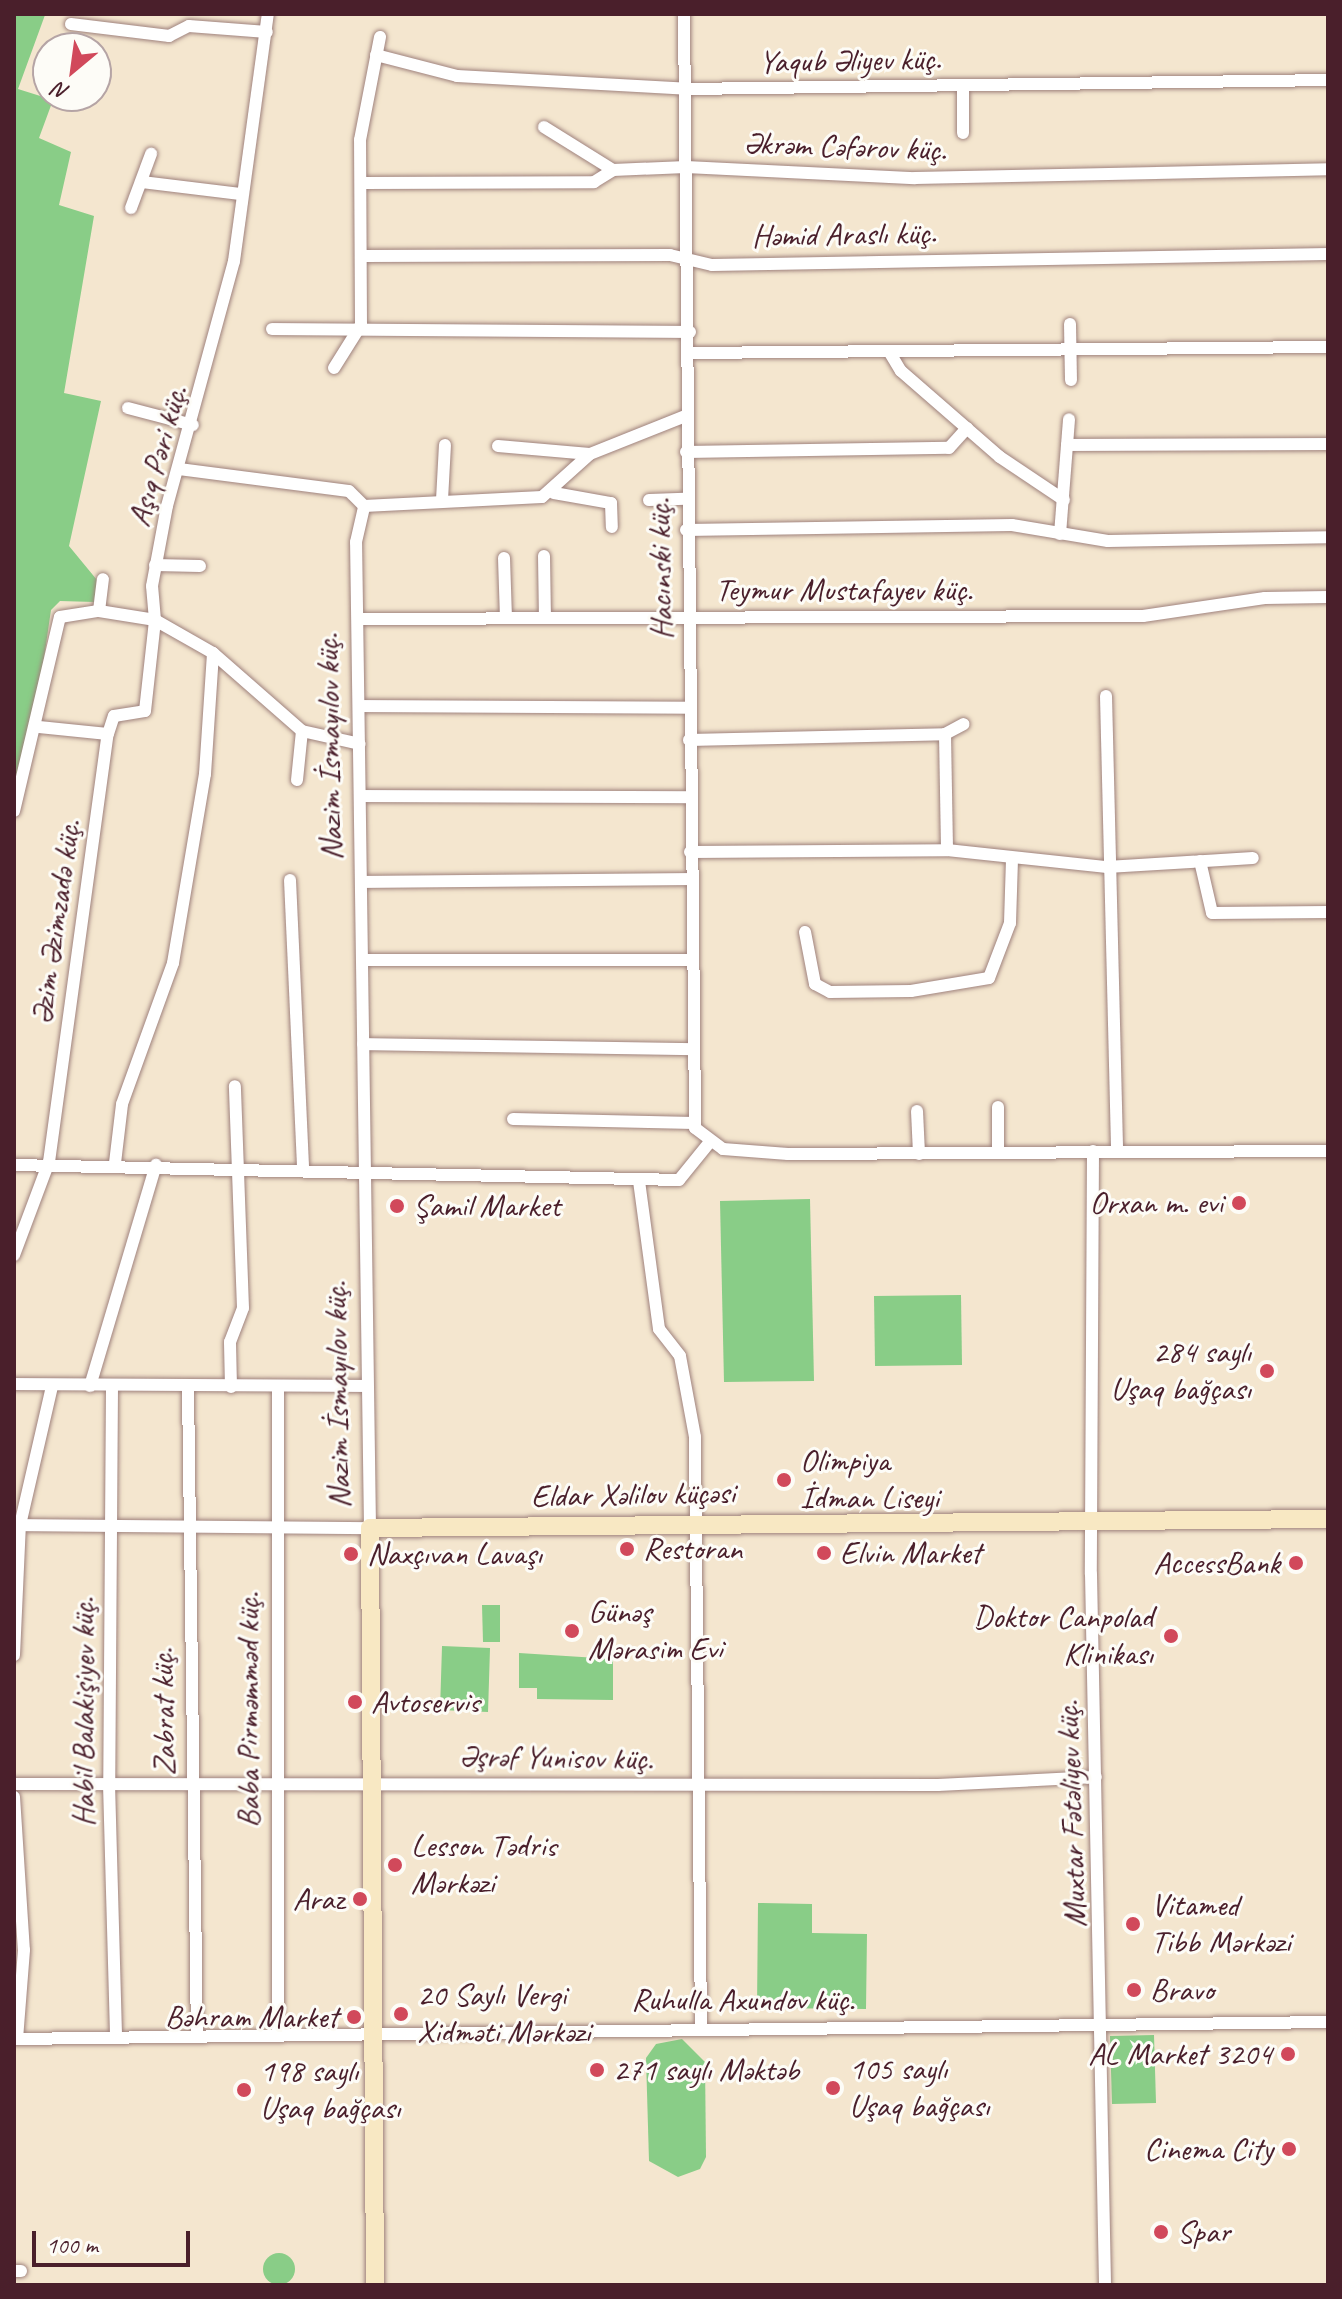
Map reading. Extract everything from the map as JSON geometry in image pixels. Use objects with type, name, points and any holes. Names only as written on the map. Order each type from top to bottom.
[{"type":"street","name":"Aşıq Pəri küç.","points":[[155,620],[155,565],[179,469],[222,325],[268,14]]},
{"type":"street","name":"Hacınski küç.","points":[[684,14],[690,332],[685,499],[694,1123]]},
{"type":"street","points":[[71,24],[169,36],[189,26],[267,32]]},
{"type":"street","points":[[334,368],[361,325],[363,183],[360,140],[380,37]]},
{"type":"street","name":"Yaqub Əliyev küç.","points":[[376,55],[457,76],[687,89],[1328,80]]},
{"type":"street","points":[[963,85],[963,133]]},
{"type":"street","points":[[544,127],[613,170]]},
{"type":"street","points":[[131,208],[151,154]]},
{"type":"street","name":"Əkrəm Cəfərov küç.","points":[[363,183],[594,182],[613,170],[686,167],[915,178],[1328,169]]},
{"type":"street","points":[[142,182],[240,194]]},
{"type":"street","name":"Həmid Araslı küç.","points":[[363,256],[689,261],[1328,254]]},
{"type":"street","points":[[1070,324],[1071,380]]},
{"type":"street","points":[[272,329],[361,325],[690,332]]},
{"type":"street","points":[[690,353],[1328,347]]},
{"type":"street","points":[[890,353],[967,428],[1064,500]]},
{"type":"street","points":[[128,408],[193,425]]},
{"type":"street","points":[[554,493],[590,454],[688,415]]},
{"type":"street","points":[[1060,534],[1069,419]]},
{"type":"street","points":[[686,452],[949,448],[967,428]]},
{"type":"street","points":[[1067,445],[1328,444]]},
{"type":"street","points":[[442,500],[445,445]]},
{"type":"street","points":[[498,446],[590,454]]},
{"type":"street","points":[[179,469],[349,491],[364,506],[554,493],[611,503],[612,527]]},
{"type":"street","points":[[649,500],[685,499]]},
{"type":"street","name":"Nazim İsmayılov küç.","points":[[364,506],[356,542],[373,1782],[375,2285]]},
{"type":"street","points":[[686,530],[1012,525],[1108,541],[1328,537]]},
{"type":"street","points":[[544,556],[545,617]]},
{"type":"street","points":[[504,558],[506,617]]},
{"type":"street","points":[[155,565],[200,566]]},
{"type":"street","points":[[99,611],[103,579]]},
{"type":"street","name":"Teymur Mustafayev küç.","points":[[358,619],[1152,616],[1265,598],[1328,597]]},
{"type":"street","points":[[14,811],[39,727],[60,617],[99,611],[155,620],[213,653],[302,731],[360,744]]},
{"type":"street","points":[[39,727],[108,734],[114,716],[145,711],[155,620]]},
{"type":"street","points":[[115,1163],[122,1104],[173,963],[205,774],[213,653]]},
{"type":"street","points":[[1106,696],[1107,867],[1117,1150]]},
{"type":"street","points":[[359,706],[688,708]]},
{"type":"street","points":[[689,740],[945,734],[964,724]]},
{"type":"street","points":[[297,780],[302,731]]},
{"type":"street","name":"Əzim Əzimzadə küç.","points":[[14,1255],[49,1162],[108,734]]},
{"type":"street","points":[[945,734],[947,850]]},
{"type":"street","points":[[361,796],[690,797]]},
{"type":"street","points":[[690,852],[947,850],[1107,867],[1253,858]]},
{"type":"street","points":[[805,932],[815,984],[830,992],[911,991],[989,978],[1010,923],[1012,859]]},
{"type":"street","points":[[1200,861],[1212,913],[1328,912]]},
{"type":"street","points":[[362,882],[690,879]]},
{"type":"street","points":[[290,880],[303,1169]]},
{"type":"street","points":[[362,960],[691,960]]},
{"type":"street","points":[[363,1044],[691,1049]]},
{"type":"street","points":[[231,1387],[230,1342],[243,1308],[235,1086]]},
{"type":"street","points":[[998,1107],[998,1152]]},
{"type":"street","points":[[917,1111],[919,1154]]},
{"type":"street","points":[[513,1119],[694,1123],[709,1143],[738,1151],[919,1154],[1117,1150],[1328,1151]]},
{"type":"street","points":[[14,1165],[115,1163],[639,1181],[686,1179],[709,1143]]},
{"type":"street","name":"Muxtar Fətəliyev küç.","points":[[1093,1151],[1096,1777],[1105,2285]]},
{"type":"street","points":[[90,1386],[156,1165]]},
{"type":"street","points":[[639,1181],[659,1329],[680,1356],[695,1437],[701,2025]]},
{"type":"street","points":[[14,1384],[112,1387],[367,1386]]},
{"type":"street","points":[[14,1655],[17,1525],[52,1386]]},
{"type":"street","name":"Habil Balakişiyev küç.","points":[[112,1387],[109,1784],[116,2037]]},
{"type":"street","name":"Zabrat küç.","points":[[188,1387],[187,1531],[197,2036]]},
{"type":"street","name":"Baba Pirməmməd küç.","points":[[278,1387],[275,1532],[278,2034]]},
{"type":"street","name":"Eldar Xəlilov küçəsi","points":[[370,1528],[1328,1519]]},
{"type":"street","points":[[17,1525],[275,1532],[370,1528]]},
{"type":"street","name":"Əşrəf Yunisov küç.","points":[[14,1784],[373,1782],[699,1785],[1096,1777]]},
{"type":"street","points":[[14,1797],[24,1950],[15,2039]]},
{"type":"street","name":"Ruhulla Axundov küç.","points":[[15,2039],[701,2025],[1328,2022]]},
{"type":"green space","points":[[14,14],[45,15],[39,32],[32,32],[32,51],[18,89],[32,93],[32,112],[49,112],[39,138],[71,152],[59,205],[94,216],[64,393],[101,401],[69,546],[97,580],[94,602],[60,601],[51,610],[34,727],[14,788]]},
{"type":"green space","points":[[810,1199],[814,1381],[724,1382],[720,1201]]},
{"type":"green space","points":[[961,1295],[962,1365],[875,1366],[874,1296]]},
{"type":"green space","points":[[482,1605],[500,1605],[500,1642],[483,1642]]},
{"type":"green space","points":[[442,1646],[490,1648],[488,1712],[440,1710]]},
{"type":"green space","points":[[519,1653],[613,1659],[613,1700],[537,1699],[537,1688],[519,1688]]},
{"type":"green space","points":[[758,1903],[812,1904],[812,1933],[867,1934],[866,2009],[757,2008]]},
{"type":"green space","points":[[1154,2035],[1156,2103],[1112,2104],[1110,2036]]},
{"type":"green space","points":[[682,2039],[705,2062],[706,2157],[700,2169],[678,2177],[649,2161],[646,2058],[656,2044]]},
{"type":"green space","points":[[279,2253],[290,2258],[295,2269],[290,2280],[279,2285],[268,2280],[263,2269],[268,2258]]},
{"type":"place","name":"Orxan m. evi","points":[[1239,1203]]},
{"type":"place","name":"Şamil Market","points":[[397,1206]]},
{"type":"place","name":"284 saylı Uşaq bağçası","points":[[1267,1371]]},
{"type":"place","name":"Olimpiya İdman Liseyi","points":[[784,1480]]},
{"type":"place","name":"Restoran","points":[[627,1549]]},
{"type":"place","name":"Elvin Market","points":[[824,1553]]},
{"type":"place","name":"Naxçıvan Lavaşı","points":[[351,1554]]},
{"type":"place","name":"AccessBank","points":[[1296,1563]]},
{"type":"place","name":"Günəş Mərasim Evi","points":[[572,1631]]},
{"type":"place","name":"Doktor Canpolad Klinikası","points":[[1171,1636]]},
{"type":"place","name":"Avtoservis","points":[[355,1702]]},
{"type":"place","name":"Lesson Tədris Mərkəzi","points":[[395,1865]]},
{"type":"place","name":"Araz","points":[[360,1899]]},
{"type":"place","name":"Vitamed Tibb Mərkəzi","points":[[1133,1924]]},
{"type":"place","name":"Bravo","points":[[1134,1990]]},
{"type":"place","name":"20 Saylı Vergi Xidməti Mərkəzi","points":[[401,2014]]},
{"type":"place","name":"Bəhram Market","points":[[354,2017]]},
{"type":"place","name":"AL Market 3204","points":[[1288,2054]]},
{"type":"place","name":"271 saylı Məktəb","points":[[597,2070]]},
{"type":"place","name":"105 saylı Uşaq bağçası","points":[[833,2088]]},
{"type":"place","name":"198 saylı Uşaq bağçası","points":[[244,2090]]},
{"type":"place","name":"Cinema City","points":[[1289,2149]]},
{"type":"place","name":"Spar","points":[[1161,2232]]}]
